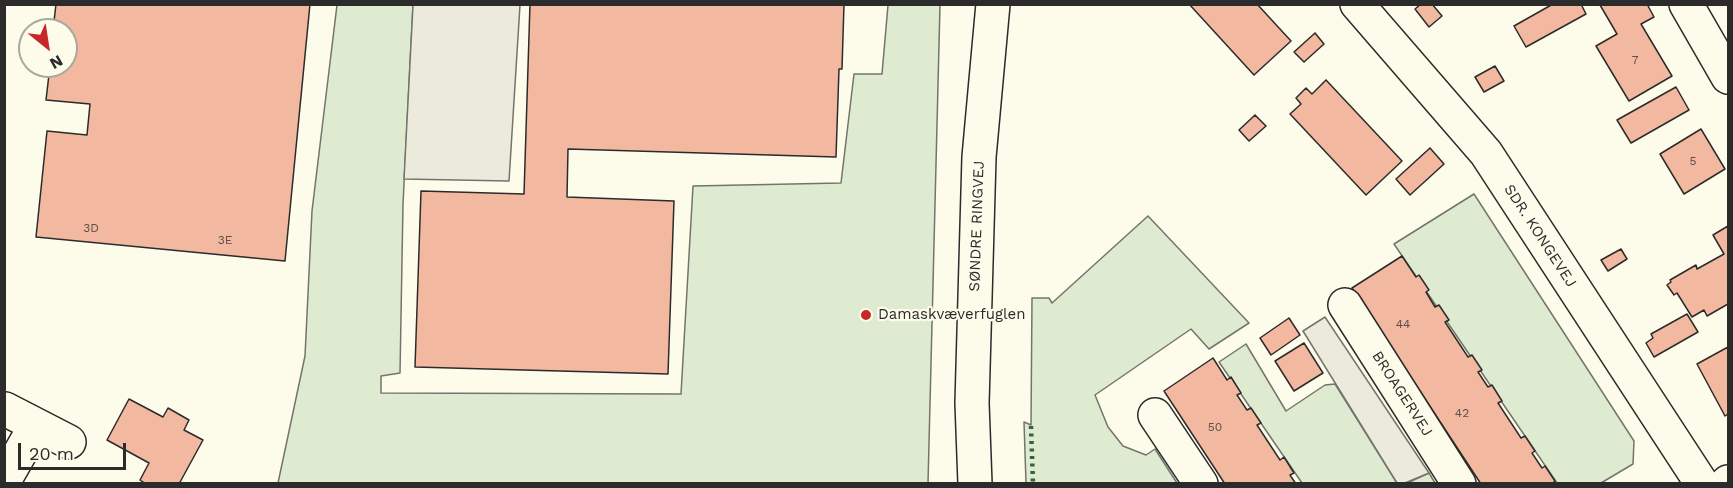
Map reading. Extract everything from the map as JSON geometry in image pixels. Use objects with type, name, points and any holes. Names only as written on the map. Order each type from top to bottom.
[{"type":"street","name":"SØNDRE RINGVEJ","points":[[975,483],[972,403],[979,157],[993,4]]},
{"type":"street","name":"SDR. KONGEVEJ","points":[[1357,4],[1486,153],[1702,483]]},
{"type":"street","points":[[1686,4],[1728,77]]},
{"type":"street","name":"BROAGERVEJ","points":[[1345,305],[1460,483]]},
{"type":"street","points":[[5,409],[69,442]]},
{"type":"street","points":[[1155,415],[1201,483]]},
{"type":"street","points":[[4,481],[36,425]]},
{"type":"green space","points":[[337,5],[413,5],[403,204],[400,373],[381,376],[381,393],[681,394],[693,186],[841,183],[854,74],[882,74],[888,5],[940,5],[928,483],[278,483],[305,356],[312,211]]},
{"type":"green space","points":[[1474,194],[1634,441],[1633,464],[1601,483],[1557,483],[1394,244]]},
{"type":"green space","points":[[1148,216],[1249,323],[1209,349],[1191,329],[1095,395],[1108,427],[1123,446],[1146,455],[1155,449],[1177,483],[1026,483],[1024,422],[1031,425],[1032,298],[1049,298],[1052,303]]},
{"type":"green space","points":[[1246,344],[1286,411],[1325,385],[1335,384],[1397,483],[1302,483],[1219,362]]},
{"type":"green space","points":[[1429,473],[1435,483],[1405,484]]},
{"type":"shaded area","points":[[413,5],[520,5],[509,181],[404,179]]},
{"type":"shaded area","points":[[1325,317],[1429,473],[1405,483],[1397,483],[1303,331]]},
{"type":"building","points":[[56,4],[310,4],[285,261],[36,237],[47,131],[87,135],[90,104],[46,100],[49,78],[78,78],[78,18],[54,18]]},
{"type":"building","points":[[530,4],[844,4],[836,157],[568,149],[567,197],[674,201],[668,374],[415,367],[421,191],[524,194]]},
{"type":"building","points":[[1189,4],[1257,4],[1291,41],[1254,75]]},
{"type":"building","points":[[1421,4],[1432,4],[1442,16],[1429,27],[1415,9]]},
{"type":"building","points":[[1553,4],[1581,4],[1586,14],[1526,47],[1514,26]]},
{"type":"building","points":[[1647,4],[1654,17],[1641,24],[1672,76],[1629,101],[1596,46],[1617,34],[1600,5]]},
{"type":"building","points":[[1315,33],[1324,44],[1304,62],[1294,52]]},
{"type":"building","points":[[1495,66],[1504,81],[1484,92],[1475,77]]},
{"type":"building","points":[[1326,80],[1402,161],[1366,195],[1290,114],[1301,104],[1296,98],[1306,88],[1312,94]]},
{"type":"building","points":[[1676,87],[1689,110],[1631,143],[1617,120]]},
{"type":"building","points":[[1255,115],[1266,126],[1249,141],[1239,130]]},
{"type":"building","points":[[1701,129],[1725,169],[1684,194],[1660,154]]},
{"type":"building","points":[[1430,148],[1444,164],[1410,195],[1396,179]]},
{"type":"building","points":[[1728,226],[1728,304],[1707,316],[1704,310],[1692,317],[1677,293],[1674,295],[1667,285],[1671,282],[1670,280],[1696,265],[1697,269],[1724,254],[1713,235]]},
{"type":"building","points":[[1621,249],[1627,259],[1608,271],[1601,260]]},
{"type":"building","points":[[1402,256],[1416,277],[1419,275],[1429,290],[1426,292],[1435,307],[1439,305],[1449,320],[1445,322],[1468,357],[1472,355],[1482,370],[1478,372],[1488,387],[1492,385],[1502,401],[1498,403],[1521,438],[1525,436],[1542,468],[1545,466],[1555,481],[1552,484],[1481,484],[1352,288]]},
{"type":"building","points":[[1687,314],[1698,332],[1654,357],[1646,343],[1653,338],[1651,334]]},
{"type":"building","points":[[1289,318],[1300,335],[1271,355],[1260,338]]},
{"type":"building","points":[[1304,343],[1323,373],[1294,391],[1275,361]]},
{"type":"building","points":[[1728,347],[1728,414],[1725,416],[1697,364]]},
{"type":"building","points":[[1213,358],[1227,380],[1231,377],[1241,393],[1237,395],[1247,410],[1251,408],[1261,423],[1257,425],[1280,460],[1284,457],[1294,473],[1290,475],[1296,484],[1225,484],[1164,391]]},
{"type":"building","points":[[129,399],[163,417],[168,408],[189,420],[184,430],[203,440],[179,484],[146,484],[140,480],[149,463],[107,440]]},
{"type":"hedge","points":[[1031,426],[1033,484]]},
{"type":"place","name":"Damaskvæverfuglen","points":[[866,315]]}]
